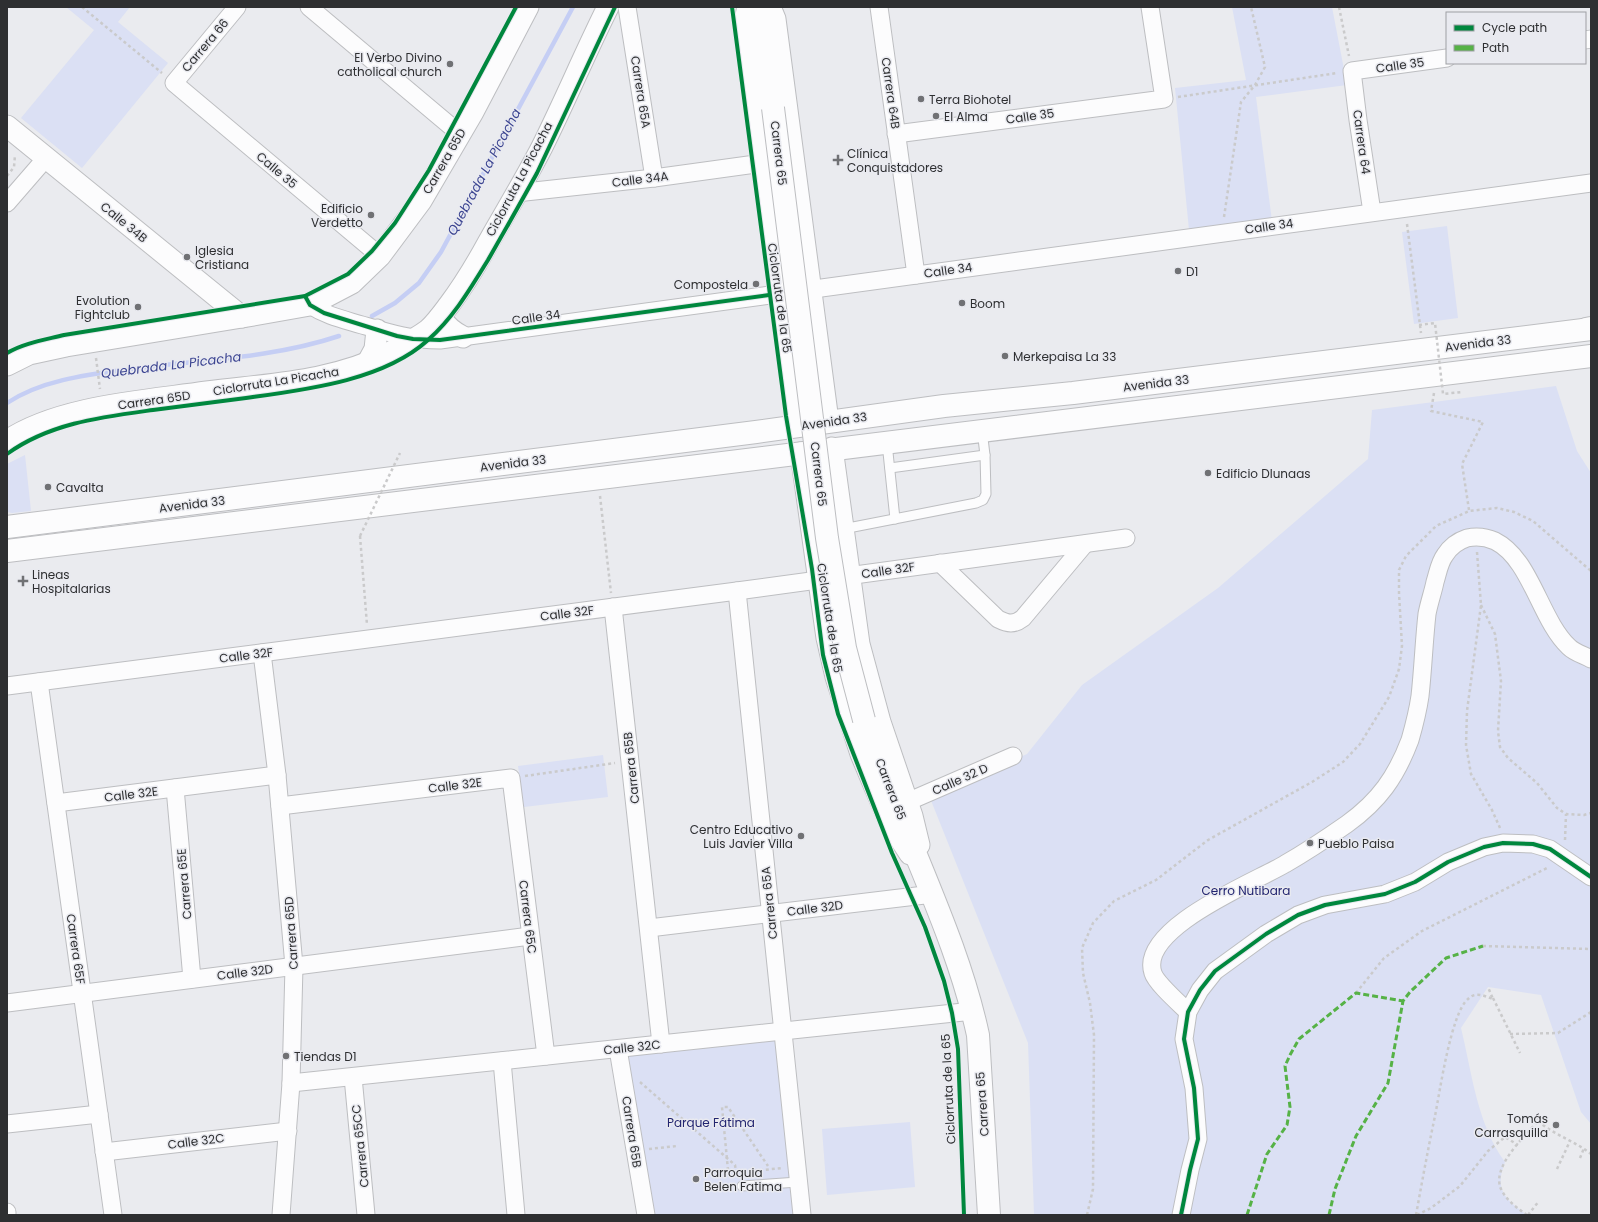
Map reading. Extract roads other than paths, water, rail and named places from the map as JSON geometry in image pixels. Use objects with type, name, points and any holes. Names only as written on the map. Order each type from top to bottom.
[{"type":"main road","name":"Carrera 65","points":[[760,7],[827,538],[845,648],[864,720],[954,949],[973,1011],[978,1035],[989,1215]]},
{"type":"main road","name":"Avenida 33","points":[[9,526],[798,426],[944,406],[1073,393],[1589,329]]},
{"type":"main road","name":"Avenida 33","points":[[7,551],[832,448],[1587,358]]},
{"type":"street","name":"Carrera 66","points":[[174,83],[237,7]]},
{"type":"street","points":[[309,7],[460,134]]},
{"type":"street","name":"Carrera 65D","points":[[7,365],[29,354],[59,347],[310,305],[352,283],[380,256],[421,201],[473,112],[527,7]]},
{"type":"street","name":"Carrera 65D","points":[[7,441],[29,428],[50,420],[73,414],[144,401],[315,378],[344,372],[389,354],[429,329],[467,281],[542,147],[608,7]]},
{"type":"street","name":"Carrera 65A","points":[[627,7],[654,178]]},
{"type":"street","name":"Carrera 65","points":[[748,7],[744,24],[798,426]]},
{"type":"street","name":"Carrera 65","points":[[770,7],[776,19],[828,421]]},
{"type":"street","name":"Carrera 64B","points":[[879,7],[916,275]]},
{"type":"street","name":"Calle 35","points":[[896,134],[1164,99],[1150,7]]},
{"type":"street","name":"Calle 35","points":[[1352,71],[1446,58]]},
{"type":"street","name":"Carrera 64","points":[[1352,71],[1372,212]]},
{"type":"street","name":"Calle 35","points":[[174,83],[380,256]]},
{"type":"street","name":"Calle 34B","points":[[7,126],[242,317]]},
{"type":"street","points":[[7,203],[46,158]]},
{"type":"street","name":"Calle 34A","points":[[516,193],[654,178],[763,163]]},
{"type":"street","name":"Calle 34","points":[[310,305],[324,313],[377,330],[413,339],[440,340],[1591,183]]},
{"type":"street","points":[[440,317],[444,324],[463,337]]},
{"type":"street","points":[[368,362],[376,349],[377,330]]},
{"type":"street","name":"Carrera 65","points":[[832,448],[859,644],[880,722],[912,816],[930,888]]},
{"type":"street","name":"Carrera 65","points":[[801,453],[827,638],[836,677],[861,754],[891,825],[930,888]]},
{"type":"street","points":[[1188,1012],[1161,984],[1153,973],[1152,963],[1154,952],[1161,943],[1180,923],[1220,897],[1284,865],[1327,838],[1372,804],[1386,787],[1398,768],[1412,731],[1420,698],[1428,612],[1440,565],[1444,556],[1452,547],[1461,540],[1475,536],[1495,541],[1508,549],[1520,564],[1560,636],[1571,649],[1591,659]]},
{"type":"street","name":"Calle 32F","points":[[7,686],[737,591],[1126,538]]},
{"type":"street","points":[[940,563],[998,619],[1008,624],[1016,623],[1023,618],[1085,544]]},
{"type":"street","name":"Carrera 65A","points":[[737,591],[802,1215]]},
{"type":"street","name":"Carrera 65B","points":[[613,607],[661,1044]]},
{"type":"street","name":"Carrera 65D","points":[[262,653],[277,775],[294,966],[291,1083],[281,1215]]},
{"type":"street","name":"Carrera 65F","points":[[39,682],[113,1215]]},
{"type":"street","name":"Calle 32 D","points":[[907,802],[1013,756]]},
{"type":"street","name":"Calle 32E","points":[[56,803],[277,775]]},
{"type":"street","name":"Calle 32E","points":[[280,806],[511,778]]},
{"type":"street","name":"Carrera 65C","points":[[511,778],[546,1056]]},
{"type":"street","name":"Carrera 65E","points":[[175,788],[192,979]]},
{"type":"street","points":[[1181,1215],[1198,1139],[1194,1088],[1184,1039],[1188,1012],[1200,990],[1215,970],[1266,934],[1298,915],[1325,905],[1385,894],[1415,882],[1448,862],[1484,847],[1503,843],[1533,844],[1550,849],[1591,877]]},
{"type":"street","name":"Calle 32D","points":[[648,928],[770,914],[930,888]]},
{"type":"street","name":"Calle 32D","points":[[7,1003],[530,936]]},
{"type":"street","name":"Calle 32C","points":[[291,1083],[973,1011]]},
{"type":"street","name":"Carrera 65B","points":[[618,1049],[646,1215]]},
{"type":"street","points":[[502,1061],[516,1215]]},
{"type":"street","name":"Carrera 65CC","points":[[353,1077],[366,1215]]},
{"type":"street","points":[[7,1124],[99,1114]]},
{"type":"street","name":"Calle 32C","points":[[104,1152],[288,1131]]},
{"type":"lane","points":[[843,529],[976,503],[983,500],[986,494],[985,455],[982,430]]},
{"type":"lane","points":[[887,442],[895,519]]},
{"type":"lane","points":[[890,468],[985,455]]},
{"type":"lane","points":[[742,1186],[797,1174]]},
{"type":"waterway","name":"Quebrada La Picacha","points":[[372,316],[395,303],[419,283],[441,252],[573,7]]},
{"type":"waterway","name":"Quebrada La Picacha","points":[[7,403],[34,389],[63,380],[108,372],[232,358],[286,350],[339,336]]},
{"type":"place","name":"El Verbo Divino catholical church","points":[[450,64]]},
{"type":"place","name":"Terra Biohotel","points":[[921,99]]},
{"type":"place","name":"El Alma","points":[[936,116]]},
{"type":"place","name":"Clínica Conquistadores","points":[[838,160]]},
{"type":"place","name":"Edificio Verdetto","points":[[371,215]]},
{"type":"place","name":"Iglesia Cristiana","points":[[187,257]]},
{"type":"place","name":"D1","points":[[1178,271]]},
{"type":"place","name":"Compostela","points":[[756,284]]},
{"type":"place","name":"Boom","points":[[962,303]]},
{"type":"place","name":"Evolution Fightclub","points":[[138,307]]},
{"type":"place","name":"Merkepaisa La 33","points":[[1005,356]]},
{"type":"place","name":"Edificio Dlunaas","points":[[1208,473]]},
{"type":"place","name":"Cavalta","points":[[48,487]]},
{"type":"place","name":"Lineas Hospitalarias","points":[[23,581]]},
{"type":"place","name":"Centro Educativo Luis Javier Villa","points":[[801,836]]},
{"type":"place","name":"Pueblo Paisa","points":[[1310,843]]},
{"type":"place","name":"Tiendas D1","points":[[286,1056]]},
{"type":"place","name":"Tomás Carrasquilla","points":[[1556,1125]]},
{"type":"place","name":"Parroquia Belen Fatima","points":[[696,1179]]},
{"type":"park label","name":"Cerro Nutibara","points":[[1246,890]]},
{"type":"park label","name":"Parque Fátima","points":[[711,1122]]}]
